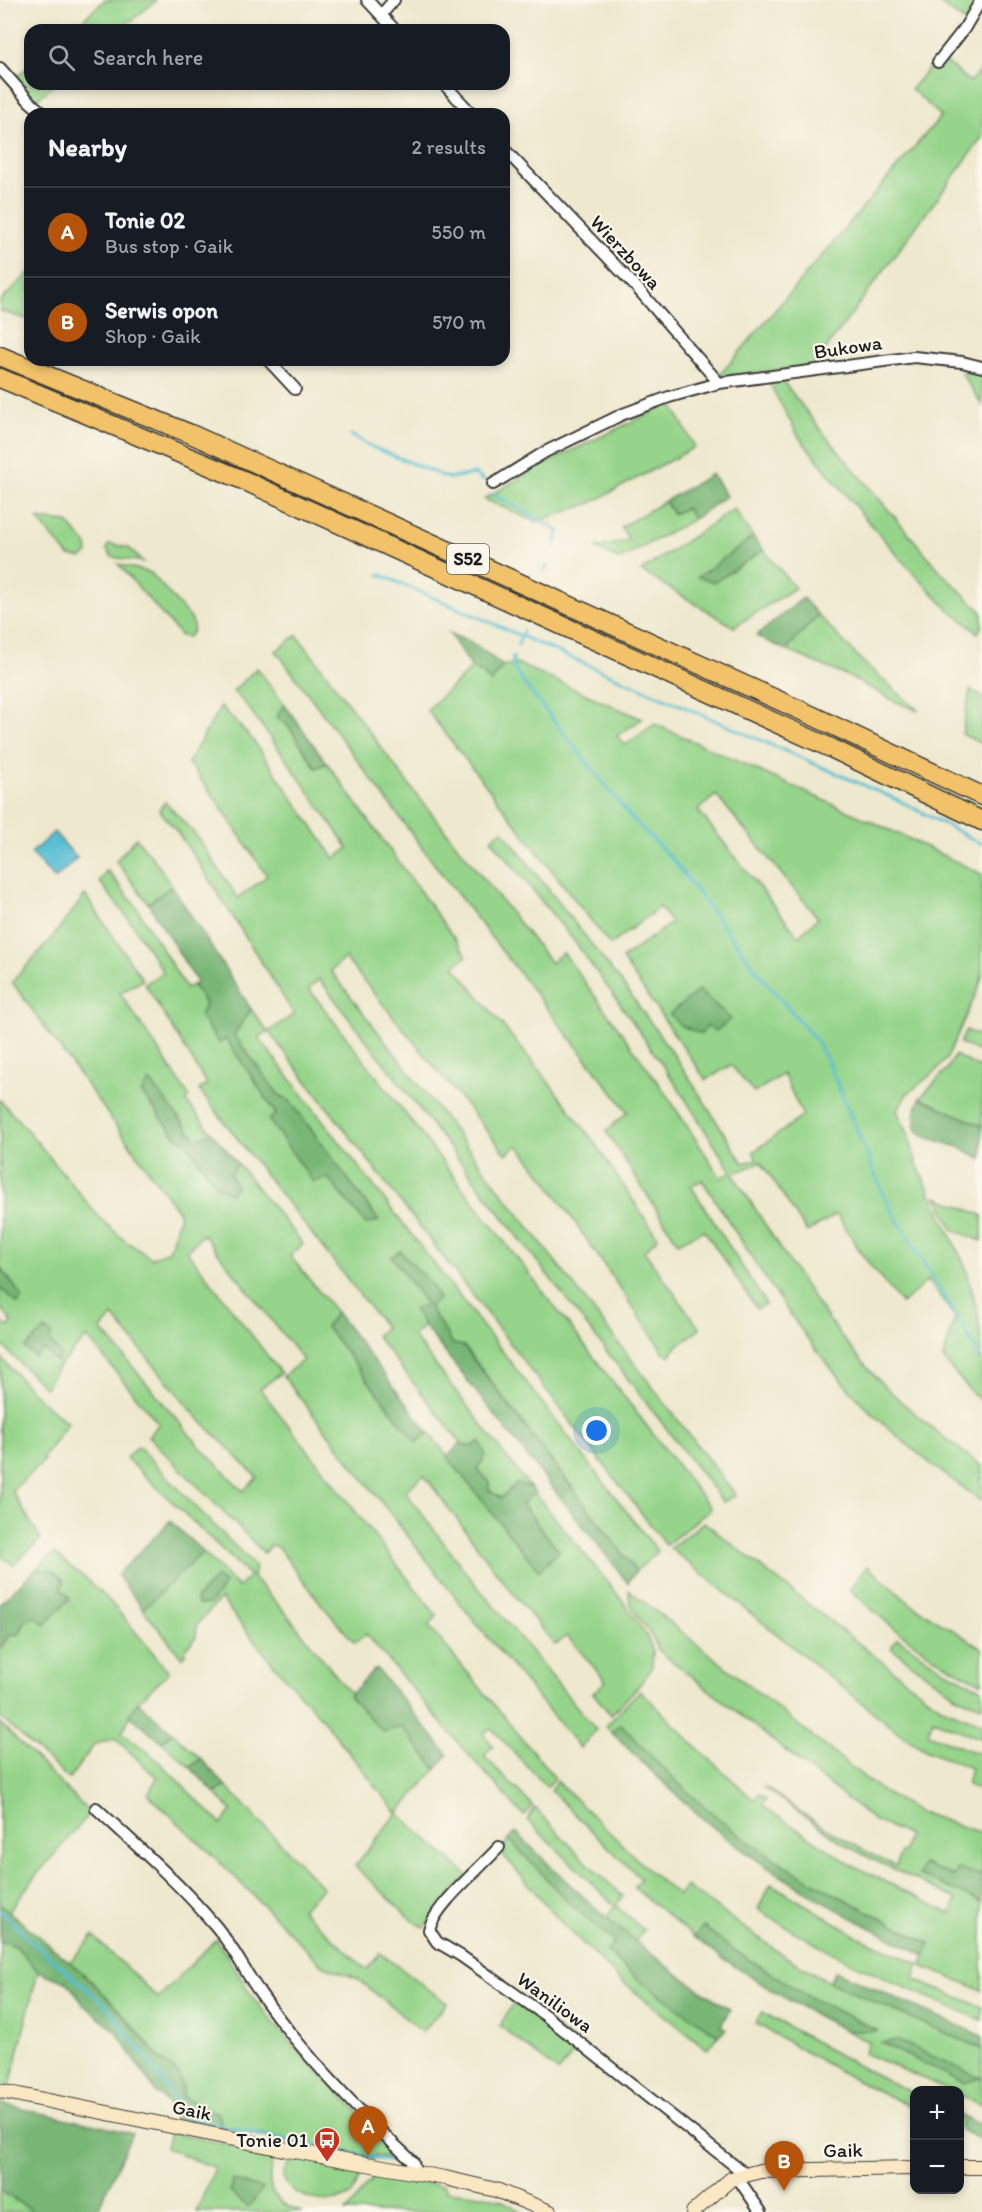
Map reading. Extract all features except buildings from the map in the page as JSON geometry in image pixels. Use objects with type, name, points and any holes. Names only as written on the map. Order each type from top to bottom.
[{"type":"highway","name":"S52","points":[[0,356],[24,366]]},
{"type":"highway","name":"S52","points":[[24,366],[236,454],[813,716],[982,796]]},
{"type":"highway","name":"S52","points":[[0,378],[264,490],[834,749],[982,822]]},
{"type":"street","points":[[367,0],[389,24]]},
{"type":"street","points":[[381,15],[394,0]]},
{"type":"street","points":[[938,62],[964,29],[981,0]]},
{"type":"street","points":[[0,68],[37,108]]},
{"type":"street","points":[[450,90],[466,108]]},
{"type":"street","name":"Wierzbowa","points":[[510,154],[635,286],[719,383]]},
{"type":"street","name":"Bukowa","points":[[493,484],[545,452],[623,414],[669,397],[719,383],[914,357],[962,362],[982,367]]},
{"type":"street","points":[[274,366],[295,389]]},
{"type":"street","points":[[96,1808],[174,1881],[214,1924],[261,1994],[304,2051],[353,2104],[413,2162],[416,2174]]},
{"type":"street","name":"Waniliowa","points":[[499,1847],[454,1893],[430,1923],[429,1930],[437,1942],[461,1956],[546,2016],[741,2175]]},
{"type":"street","name":"Gaik","points":[[0,2091],[495,2190],[550,2212]]},
{"type":"street","points":[[964,2167],[982,2167]]},
{"type":"street","name":"Gaik","points":[[693,2212],[725,2184],[741,2175],[760,2170],[910,2168]]},
{"type":"street","points":[[741,2175],[761,2212]]},
{"type":"green space","points":[[105,0],[156,1],[127,24],[78,24]]},
{"type":"green space","points":[[935,0],[977,0],[965,22]]},
{"type":"green space","points":[[945,61],[970,82],[982,68],[982,138],[813,366],[718,377],[941,116],[911,89],[934,62]]},
{"type":"green space","points":[[24,70],[24,89],[14,79]]},
{"type":"green space","points":[[26,90],[48,90],[36,100]]},
{"type":"green space","points":[[24,278],[24,318],[0,311],[0,301]]},
{"type":"green space","points":[[982,371],[982,405],[961,372]]},
{"type":"green space","points":[[779,376],[820,429],[942,573],[982,612],[982,626],[978,633],[947,608],[914,574],[799,437],[767,379]]},
{"type":"green space","points":[[671,403],[695,447],[591,503],[536,522],[484,499],[542,465]]},
{"type":"green space","points":[[712,474],[726,496],[694,519],[686,508],[673,514],[665,501]]},
{"type":"green space","points":[[665,501],[673,514],[687,508],[694,519],[619,560],[596,548],[629,540],[621,527]]},
{"type":"green space","points":[[734,509],[753,537],[699,577],[714,582],[764,550],[795,588],[734,627],[641,571]]},
{"type":"green space","points":[[37,519],[67,522],[87,545],[88,553],[82,558],[69,556]]},
{"type":"green space","points":[[753,537],[764,550],[714,582],[698,577]]},
{"type":"green space","points":[[110,544],[129,548],[143,562],[112,557],[106,548]]},
{"type":"green space","points":[[118,564],[151,573],[192,620],[193,629],[188,637],[181,636]]},
{"type":"green space","points":[[803,598],[818,615],[786,650],[756,636]]},
{"type":"green space","points":[[818,615],[863,662],[919,711],[894,701],[852,678],[786,650]]},
{"type":"green space","points":[[449,633],[476,645],[503,666],[491,682],[482,673],[472,668]]},
{"type":"green space","points":[[297,635],[413,790],[551,963],[563,952],[664,1091],[721,1178],[731,1171],[679,1089],[574,941],[491,839],[502,830],[625,987],[679,1062],[743,1163],[757,1159],[753,1152],[803,1116],[783,1074],[754,1093],[731,1065],[706,1080],[622,959],[671,923],[660,907],[610,945],[427,710],[472,668],[482,673],[491,682],[503,666],[516,663],[642,719],[617,736],[625,745],[655,724],[982,874],[982,976],[979,987],[947,1058],[936,1071],[907,1094],[897,1111],[908,1133],[916,1162],[966,1268],[977,1310],[982,1351],[978,1355],[982,1363],[982,1402],[943,1359],[955,1317],[928,1280],[902,1304],[863,1256],[837,1214],[807,1232],[761,1162],[733,1174],[799,1278],[854,1352],[912,1412],[982,1466],[982,1501],[900,1439],[855,1396],[833,1371],[774,1291],[702,1180],[691,1186],[766,1304],[757,1309],[704,1230],[678,1243],[606,1131],[628,1112],[441,873],[276,651]],"holes":[[[716,795],[818,918],[798,936],[698,810]]]},
{"type":"green space","points":[[257,668],[284,704],[278,717],[290,728],[316,768],[327,763],[467,956],[454,966],[548,1081],[595,1143],[658,1238],[644,1251],[700,1329],[677,1346],[670,1356],[664,1353],[548,1183],[518,1145],[506,1154],[345,958],[331,971],[736,1495],[723,1502],[319,979],[309,989],[711,1509],[666,1545],[269,1032],[258,1037],[658,1552],[636,1571],[464,1346],[453,1344],[429,1307],[439,1298],[399,1251],[392,1257],[427,1305],[414,1309],[424,1326],[413,1336],[530,1487],[517,1483],[501,1498],[489,1490],[489,1481],[476,1469],[480,1442],[471,1447],[461,1443],[376,1336],[385,1327],[199,1090],[207,1084],[145,984],[163,972],[133,925],[99,881],[107,870],[135,905],[186,988],[193,985],[276,1114],[269,1120],[328,1178],[366,1224],[379,1221],[290,1101],[278,1094],[233,1034],[251,1009],[268,1032],[294,1014],[202,868],[159,810],[165,802],[195,834],[238,898],[267,876],[212,794],[188,763],[221,706],[252,739],[335,859],[348,848],[248,707],[233,691]]},
{"type":"green space","points":[[970,690],[982,695],[982,744],[962,734]]},
{"type":"green space","points":[[284,704],[327,763],[316,768],[290,728],[277,717]]},
{"type":"green space","points":[[136,838],[172,886],[148,903],[116,861]]},
{"type":"green space","points":[[172,886],[251,1009],[234,1035],[278,1094],[290,1101],[379,1221],[366,1224],[328,1178],[313,1182],[269,1120],[276,1113],[226,1039],[219,1043],[200,1017],[205,1004],[193,985],[197,982],[148,903]]},
{"type":"green space","points":[[85,895],[143,980],[120,993],[190,1097],[186,1101],[212,1133],[196,1140],[150,1082],[141,1092],[177,1138],[187,1143],[214,1183],[230,1174],[238,1164],[303,1244],[290,1256],[336,1312],[326,1327],[416,1442],[429,1433],[539,1571],[559,1551],[522,1504],[534,1492],[622,1600],[647,1636],[653,1651],[652,1666],[644,1680],[611,1715],[593,1693],[606,1681],[567,1636],[555,1645],[499,1576],[424,1475],[405,1491],[468,1575],[596,1730],[580,1748],[474,1621],[283,1376],[303,1360],[203,1234],[187,1251],[281,1373],[260,1389],[437,1616],[429,1626],[555,1778],[547,1787],[491,1728],[483,1734],[493,1746],[484,1756],[533,1806],[524,1816],[366,1634],[355,1643],[322,1605],[278,1547],[272,1545],[264,1553],[148,1436],[159,1424],[87,1337],[60,1365],[45,1388],[0,1343],[0,1321],[8,1327],[12,1322],[0,1307],[0,1288],[17,1303],[23,1298],[0,1267],[0,1100],[99,1217],[123,1239],[151,1258],[169,1251],[180,1214],[12,982],[50,940]],"holes":[[[113,1316],[197,1417],[257,1477],[243,1491],[202,1449],[101,1329]]]},
{"type":"green space","points":[[699,990],[731,1019],[716,1031],[707,1027],[701,1034],[680,1025],[670,1014]]},
{"type":"green space","points":[[966,1030],[982,1037],[982,1053],[960,1043]]},
{"type":"green space","points":[[955,1055],[982,1069],[982,1126],[920,1098],[947,1069]]},
{"type":"green space","points":[[150,1081],[196,1139],[212,1133],[238,1164],[230,1174],[236,1186],[230,1194],[214,1183],[187,1143],[177,1138],[141,1092]]},
{"type":"green space","points":[[920,1098],[982,1126],[982,1159],[959,1147],[925,1137],[916,1129],[914,1114]]},
{"type":"green space","points":[[937,1197],[982,1215],[982,1241],[953,1230]]},
{"type":"green space","points":[[400,1251],[431,1284],[439,1299],[429,1307],[453,1344],[463,1346],[636,1571],[628,1583],[424,1326],[413,1309],[427,1305],[392,1257]]},
{"type":"green space","points":[[0,1267],[23,1298],[18,1304],[0,1288]]},
{"type":"green space","points":[[336,1312],[429,1433],[416,1442],[326,1327]]},
{"type":"green space","points":[[45,1329],[51,1335],[50,1342],[61,1355],[57,1362],[43,1349],[35,1357],[25,1348]]},
{"type":"green space","points":[[0,1357],[39,1399],[68,1423],[43,1458],[44,1460],[12,1491],[41,1539],[13,1565],[0,1555]]},
{"type":"green space","points":[[480,1442],[486,1455],[477,1469],[489,1481],[489,1490],[501,1498],[517,1483],[530,1487],[534,1492],[522,1504],[559,1551],[539,1571],[447,1457],[461,1443],[471,1447]]},
{"type":"green space","points":[[138,1446],[255,1566],[253,1577],[285,1612],[351,1694],[350,1696],[402,1727],[436,1769],[398,1813],[467,1875],[425,1927],[414,1922],[355,1866],[397,1813],[323,1720],[274,1665],[221,1599],[197,1624],[196,1637],[184,1651],[186,1653],[182,1658],[143,1609],[203,1552],[238,1587],[250,1576],[126,1458]]},
{"type":"green space","points":[[170,1521],[203,1552],[143,1609],[117,1575]]},
{"type":"green space","points":[[704,1522],[927,1697],[945,1709],[982,1724],[982,1739],[933,1720],[928,1734],[982,1755],[982,1790],[967,1785],[971,1768],[927,1751],[903,1736],[670,1548]]},
{"type":"green space","points":[[54,1553],[109,1600],[169,1672],[138,1702],[122,1732],[153,1756],[221,1824],[232,1811],[215,1793],[226,1786],[323,1888],[301,1909],[367,1970],[380,1953],[447,2003],[422,2032],[358,1979],[322,1965],[229,1871],[148,1794],[157,1778],[115,1738],[94,1745],[69,1779],[0,1717],[0,1648],[10,1635],[19,1634],[26,1620],[70,1598],[61,1589],[64,1581],[54,1571],[36,1569]]},
{"type":"green space","points":[[867,1566],[912,1605],[982,1648],[982,1683],[912,1642],[850,1589]]},
{"type":"green space","points":[[36,1569],[54,1571],[64,1581],[61,1589],[70,1598],[45,1625],[35,1617],[26,1620],[19,1634],[10,1635],[0,1648],[0,1603]]},
{"type":"green space","points":[[216,1577],[225,1584],[210,1604],[198,1604],[196,1599]]},
{"type":"green space","points":[[629,1590],[879,1789],[919,1812],[982,1833],[982,1875],[958,1869],[954,1876],[923,1864],[919,1875],[982,1902],[982,1990],[921,1966],[930,1943],[820,1886],[766,1854],[703,1806],[621,1725],[612,1733],[606,1726],[640,1690],[690,1741],[754,1800],[759,1794],[766,1799],[763,1806],[850,1864],[951,1914],[956,1899],[843,1843],[763,1787],[845,1840],[896,1866],[901,1852],[904,1852],[908,1835],[875,1821],[657,1649],[650,1633],[631,1606]]},
{"type":"green space","points":[[897,1638],[944,1670],[982,1689],[982,1706],[957,1697],[891,1648]]},
{"type":"green space","points":[[376,1668],[448,1755],[436,1769],[402,1727],[383,1732],[349,1696]]},
{"type":"green space","points":[[138,1702],[172,1732],[162,1742],[129,1715]]},
{"type":"green space","points":[[0,1723],[90,1813],[33,1879],[9,1912],[0,1904]]},
{"type":"green space","points":[[621,1724],[679,1784],[741,1836],[820,1886],[930,1944],[925,1955],[819,1899],[720,1833],[678,1797],[612,1733]]},
{"type":"green space","points":[[172,1732],[201,1759],[190,1767],[162,1742]]},
{"type":"green space","points":[[201,1759],[226,1786],[215,1793],[190,1767]]},
{"type":"green space","points":[[557,1781],[647,1869],[679,1896],[686,1886],[786,1957],[829,1982],[982,2049],[982,2105],[964,2097],[964,2086],[940,2086],[864,2053],[868,2042],[847,2031],[876,2030],[804,1994],[731,1948],[704,1927],[694,1937],[634,1888],[641,1879],[551,1791]]},
{"type":"green space","points":[[535,1808],[581,1857],[623,1896],[616,1906],[644,1930],[635,1942],[606,1918],[615,1906],[527,1820]]},
{"type":"green space","points":[[516,1832],[566,1881],[644,1949],[730,2009],[721,2026],[726,2029],[719,2036],[636,1978],[607,1951],[614,1942],[567,1901],[509,1839]]},
{"type":"green space","points":[[509,1839],[567,1901],[614,1942],[607,1952],[636,1978],[719,2036],[707,2049],[619,1979],[559,1920],[500,1851]]},
{"type":"green space","points":[[923,1864],[954,1876],[958,1869],[982,1875],[982,1902],[919,1875]]},
{"type":"green space","points":[[771,1884],[862,1939],[919,1964],[914,1979],[982,2007],[982,2020],[839,1956],[758,1909]]},
{"type":"green space","points":[[0,1904],[83,1973],[117,2007],[160,2059],[180,2075],[183,2097],[219,2114],[222,2128],[174,2120],[170,2106],[156,2092],[115,2030],[84,2005],[68,1983],[38,1971],[16,1946],[0,1941]]},
{"type":"green space","points":[[703,1927],[731,1948],[804,1994],[878,2031],[847,2031],[771,1990],[694,1937]]},
{"type":"green space","points":[[93,1936],[158,1998],[216,1939],[254,1999],[288,2040],[391,2146],[389,2158],[375,2155],[373,2160],[222,2128],[218,2114],[183,2097],[180,2075],[160,2059],[129,2021],[69,1963]]},
{"type":"green space","points":[[0,1941],[16,1946],[38,1971],[10,2086],[0,2084]]},
{"type":"green space","points":[[835,1971],[982,2036],[982,2049],[829,1982]]},
{"type":"green space","points":[[516,1998],[579,2046],[559,2072],[500,2026]]},
{"type":"green space","points":[[762,2012],[910,2092],[910,2106],[855,2080],[755,2023]]},
{"type":"green space","points":[[897,2040],[981,2078],[964,2083],[881,2043]]},
{"type":"green space","points":[[0,2104],[132,2133],[97,2212],[34,2212],[0,2190]]},
{"type":"green space","points":[[964,2117],[982,2125],[982,2140],[964,2132]]},
{"type":"green space","points":[[170,2132],[273,2154],[270,2175],[272,2191],[282,2203],[302,2212],[196,2212],[215,2168],[166,2148]]},
{"type":"green space","points":[[297,2156],[362,2169],[351,2195],[326,2200],[298,2194],[288,2186],[284,2178],[286,2167]]},
{"type":"green space","points":[[381,2173],[445,2186],[446,2191],[495,2198],[521,2212],[346,2212],[366,2185]]},
{"type":"green space","points":[[232,2180],[263,2189],[248,2207],[230,2192]]},
{"type":"green space","points":[[0,2190],[34,2212],[0,2212]]},
{"type":"water","points":[[54,832],[77,858],[55,879],[31,853]]},
{"type":"waterway","points":[[351,435],[372,447],[448,478],[475,474],[484,481]]},
{"type":"waterway","points":[[493,494],[558,530],[556,545]]},
{"type":"waterway","points":[[545,571],[547,566]]},
{"type":"waterway","points":[[379,574],[900,801],[982,844]]},
{"type":"waterway","points":[[518,645],[523,631]]},
{"type":"waterway","points":[[513,657],[513,666],[523,682],[630,816],[674,861],[761,976],[816,1040],[830,1066],[887,1203],[982,1359]]},
{"type":"waterway","points":[[0,1910],[28,1938],[106,2005],[151,2064],[188,2119],[399,2163]]},
{"type":"waterway","points":[[501,2185],[527,2193]]},
{"type":"place","name":"Tonie 02","points":[[368,2156]]},
{"type":"place","name":"Tonie 01","points":[[327,2163]]},
{"type":"place","name":"Serwis opon","points":[[784,2191]]}]
